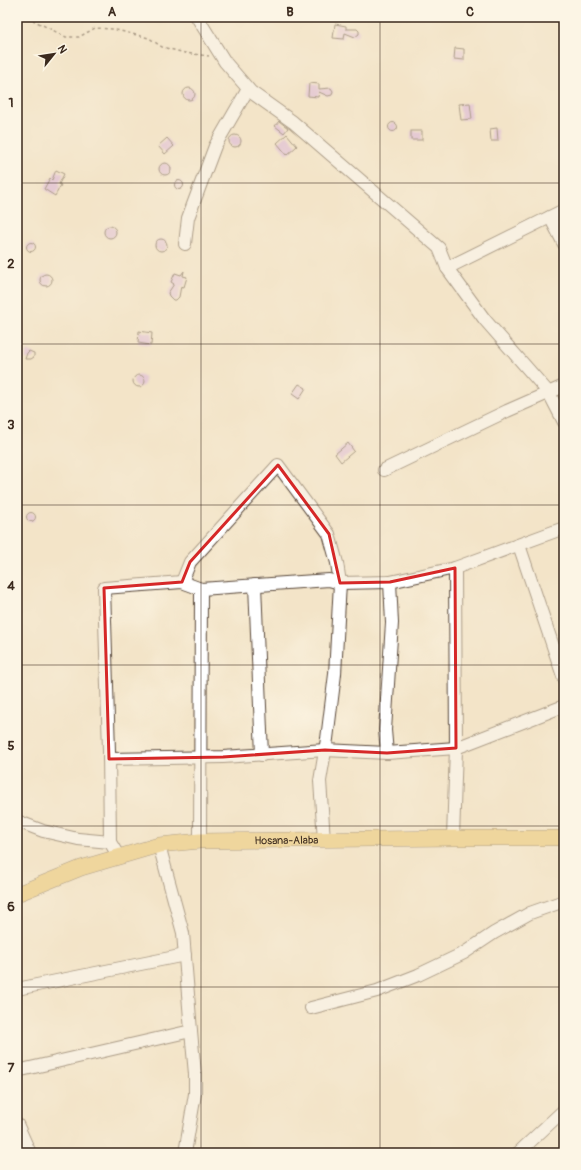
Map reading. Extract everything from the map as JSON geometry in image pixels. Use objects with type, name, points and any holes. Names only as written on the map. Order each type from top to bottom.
[{"type":"main road","name":"Hosana-Alaba","points":[[17,894],[81,868],[160,845],[200,842],[453,838],[564,838]]},
{"type":"street","points":[[197,17],[219,54],[248,89],[293,122],[439,248],[447,268],[485,320],[549,393],[564,422]]},
{"type":"street","points":[[185,244],[188,218],[215,146],[248,89]]},
{"type":"street","points":[[447,268],[564,210]]},
{"type":"street","points":[[550,217],[564,244]]},
{"type":"street","points":[[384,470],[507,411],[564,386]]},
{"type":"street","points":[[182,582],[190,562],[278,465],[329,534],[337,563],[340,583],[335,674],[320,781],[324,840]]},
{"type":"street","points":[[119,857],[110,842],[104,588],[182,582],[201,589],[329,580],[340,583],[390,582],[455,568],[564,528]]},
{"type":"street","points":[[519,545],[564,679]]},
{"type":"street","points":[[453,838],[456,748],[455,568]]},
{"type":"street","points":[[386,753],[385,715],[392,623],[390,582]]},
{"type":"street","points":[[255,585],[262,755]]},
{"type":"street","points":[[200,842],[201,589]]},
{"type":"street","points":[[109,759],[201,758],[325,750],[386,753],[456,748],[564,706]]},
{"type":"street","points":[[17,821],[42,832],[78,839],[110,842]]},
{"type":"street","points":[[160,845],[183,933],[192,1030],[195,1094],[185,1153]]},
{"type":"street","points":[[311,1008],[377,991],[418,975],[464,954],[494,933],[530,913],[564,901]]},
{"type":"street","points":[[17,989],[185,955]]},
{"type":"street","points":[[17,1071],[192,1030]]},
{"type":"street","points":[[518,1153],[562,1115]]},
{"type":"street","points":[[17,1124],[26,1152]]},
{"type":"path","points":[[27,17],[66,37],[79,37],[95,28],[112,29],[149,38],[162,47],[185,53],[207,56],[219,54]]},
{"type":"highlighted area","points":[[278,465],[329,534],[340,583],[390,582],[455,568],[456,748],[387,753],[325,750],[223,757],[109,759],[104,588],[182,582],[190,562]]},
{"type":"building","points":[[335,24],[346,26],[346,29],[357,29],[359,34],[355,37],[345,33],[344,39],[333,38]]},
{"type":"building","points":[[455,48],[464,49],[464,60],[454,59]]},
{"type":"building","points":[[309,83],[319,84],[319,89],[331,88],[333,91],[332,95],[328,96],[319,92],[318,97],[308,96]]},
{"type":"building","points":[[189,88],[193,90],[195,94],[193,98],[189,100],[185,98],[183,94],[185,90]]},
{"type":"building","points":[[470,103],[472,119],[461,120],[459,104]]},
{"type":"building","points":[[279,121],[288,128],[284,133],[275,126]]},
{"type":"building","points":[[391,123],[395,123],[397,127],[395,131],[391,131],[389,129],[389,125]]},
{"type":"building","points":[[497,128],[498,141],[491,141],[490,129]]},
{"type":"building","points":[[411,131],[422,131],[422,140],[411,140]]},
{"type":"building","points":[[287,134],[297,146],[287,155],[277,143]]},
{"type":"building","points":[[235,135],[239,137],[241,141],[239,145],[235,147],[231,145],[229,141],[231,137]]},
{"type":"building","points":[[167,138],[174,146],[165,154],[158,146]]},
{"type":"building","points":[[165,163],[169,165],[171,169],[169,173],[165,175],[161,173],[159,169],[161,165]]},
{"type":"building","points":[[56,170],[64,174],[59,184],[61,185],[55,196],[44,189],[50,178],[52,180]]},
{"type":"building","points":[[177,181],[181,181],[183,185],[181,189],[177,189],[175,187],[175,183]]},
{"type":"building","points":[[110,226],[114,228],[116,232],[114,236],[110,238],[106,236],[104,232],[106,228]]},
{"type":"building","points":[[161,239],[165,241],[167,245],[165,249],[161,251],[157,249],[155,245],[157,241]]},
{"type":"building","points":[[29,243],[33,243],[35,247],[33,251],[29,251],[27,249],[27,245]]},
{"type":"building","points":[[184,271],[183,276],[187,277],[184,287],[181,286],[179,297],[176,300],[173,300],[168,293],[174,284],[171,282],[175,273],[181,275]]},
{"type":"building","points":[[46,274],[50,276],[52,280],[50,284],[46,286],[42,284],[40,280],[42,276]]},
{"type":"building","points":[[139,331],[152,333],[151,345],[138,343]]},
{"type":"building","points":[[29,351],[34,353],[34,357],[31,359],[25,359],[27,353]]},
{"type":"building","points":[[139,375],[143,377],[145,381],[143,385],[139,387],[135,385],[133,381],[135,377]]},
{"type":"building","points":[[299,384],[306,388],[299,399],[292,394]]},
{"type":"building","points":[[348,443],[354,451],[341,462],[335,454]]},
{"type":"building","points":[[29,513],[33,513],[35,517],[33,521],[29,521],[27,519],[27,515]]}]
